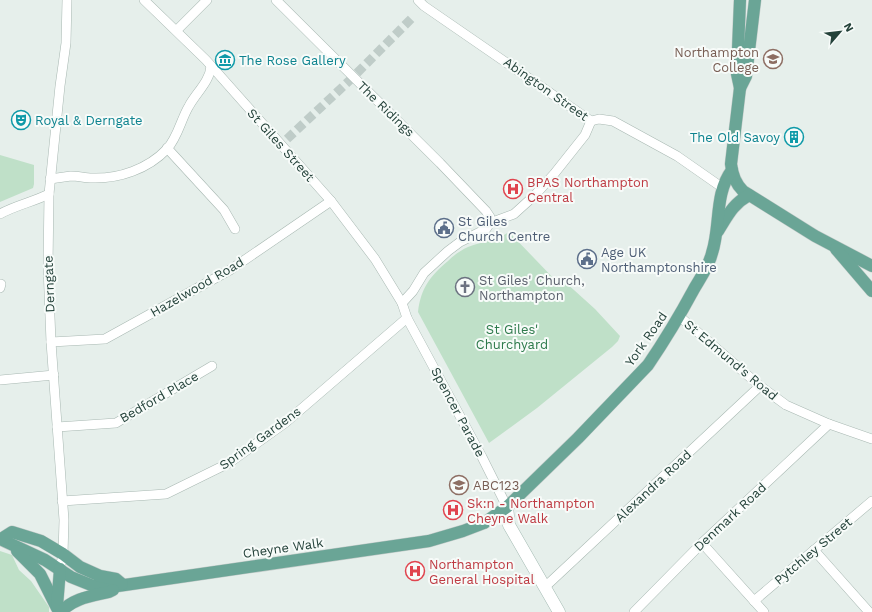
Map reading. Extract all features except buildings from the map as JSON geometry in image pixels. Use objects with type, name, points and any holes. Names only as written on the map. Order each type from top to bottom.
[{"type":"main road","points":[[740,0],[737,74],[740,88],[731,164],[737,184],[749,195],[833,245],[872,266]]},
{"type":"main road","points":[[740,88],[746,76],[755,0]]},
{"type":"main road","name":"York Road","points":[[507,507],[578,438],[648,364],[679,316],[709,262],[717,234],[718,215],[723,188],[726,179],[732,170]]},
{"type":"main road","points":[[717,234],[732,208],[749,195]]},
{"type":"main road","points":[[833,245],[872,292]]},
{"type":"main road","name":"Cheyne Walk","points":[[0,539],[45,560],[71,577],[91,585],[104,588],[122,584],[241,569],[429,541],[484,523],[507,507]]},
{"type":"main road","points":[[0,539],[12,532],[41,541],[62,554],[80,568],[100,576],[116,579],[122,584],[110,592],[79,599],[58,611]]},
{"type":"main road","points":[[12,545],[40,574],[58,611]]},
{"type":"main road","points":[[58,611],[60,569]]},
{"type":"street","name":"Derngate","points":[[60,569],[64,520],[51,342],[48,266],[50,179],[66,43],[67,0]]},
{"type":"street","name":"St Giles Street","points":[[144,0],[177,30],[284,142],[375,259],[402,303]]},
{"type":"street","points":[[177,30],[207,0]]},
{"type":"street","name":"The Ridings","points":[[276,0],[450,173],[486,211],[490,217],[490,222]]},
{"type":"street","name":"Abington Street","points":[[418,0],[424,6],[591,121],[599,119],[613,121],[677,156],[720,186]]},
{"type":"street","points":[[50,179],[71,176],[93,178],[115,176],[132,172],[151,162],[167,148],[174,137],[188,106],[207,80],[210,72],[210,66]]},
{"type":"street","points":[[402,303],[413,291],[424,273],[440,257],[460,242],[486,230],[490,222],[514,214],[535,195],[586,135],[591,121]]},
{"type":"street","points":[[167,148],[224,210],[235,229]]},
{"type":"street","points":[[0,214],[11,208],[40,199],[49,194]]},
{"type":"street","name":"Hazelwood Road","points":[[51,342],[105,339],[230,270],[331,201]]},
{"type":"street","name":"Spencer Parade","points":[[402,303],[408,318],[507,507]]},
{"type":"street","name":"St Edmund's Road","points":[[679,316],[760,386],[786,406],[829,424],[872,439]]},
{"type":"street","name":"Spring Gardens","points":[[62,502],[166,494],[229,463],[285,422],[408,318]]},
{"type":"street","name":"Bedford Place","points":[[57,427],[116,423],[212,366]]},
{"type":"street","points":[[0,380],[54,375]]},
{"type":"street","name":"Alexandra Road","points":[[546,586],[760,386]]},
{"type":"street","name":"Denmark Road","points":[[634,612],[702,543],[829,424]]},
{"type":"street","name":"Pytchley Street","points":[[754,601],[872,501]]},
{"type":"street","points":[[507,507],[509,525],[560,612]]},
{"type":"street","points":[[702,543],[764,612]]},
{"type":"street","points":[[814,550],[869,612]]},
{"type":"green space","points":[[0,155],[34,165],[34,184],[33,188],[0,202]]},
{"type":"green space","name":"St Giles' Churchyard","points":[[509,232],[559,284],[564,281],[595,309],[620,336],[618,341],[612,347],[537,408],[489,443],[418,312],[421,296],[427,283],[436,272],[453,257],[468,247],[493,240]]},
{"type":"green space","points":[[0,551],[12,555],[19,570],[31,581],[49,607],[49,612],[0,612]]},
{"type":"tunnel","points":[[357,73],[414,16]]},
{"type":"tunnel","points":[[287,139],[350,80]]},
{"type":"place","name":"Northampton College","points":[[773,59]]},
{"type":"place","name":"The Rose Gallery","points":[[225,60]]},
{"type":"place","name":"Royal & Derngate","points":[[21,120]]},
{"type":"place","name":"The Old Savoy","points":[[794,137]]},
{"type":"place","name":"BPAS Northampton Central","points":[[513,189]]},
{"type":"place","name":"St Giles Church Centre","points":[[444,228]]},
{"type":"place","name":"Age UK Northamptonshire","points":[[587,259]]},
{"type":"place","name":"St Giles' Church, Northampton","points":[[465,287]]},
{"type":"place","name":"ABC123","points":[[459,485]]},
{"type":"place","name":"Sk:n - Northampton Cheyne Walk","points":[[453,510]]},
{"type":"place","name":"Northampton General Hospital","points":[[415,571]]}]
